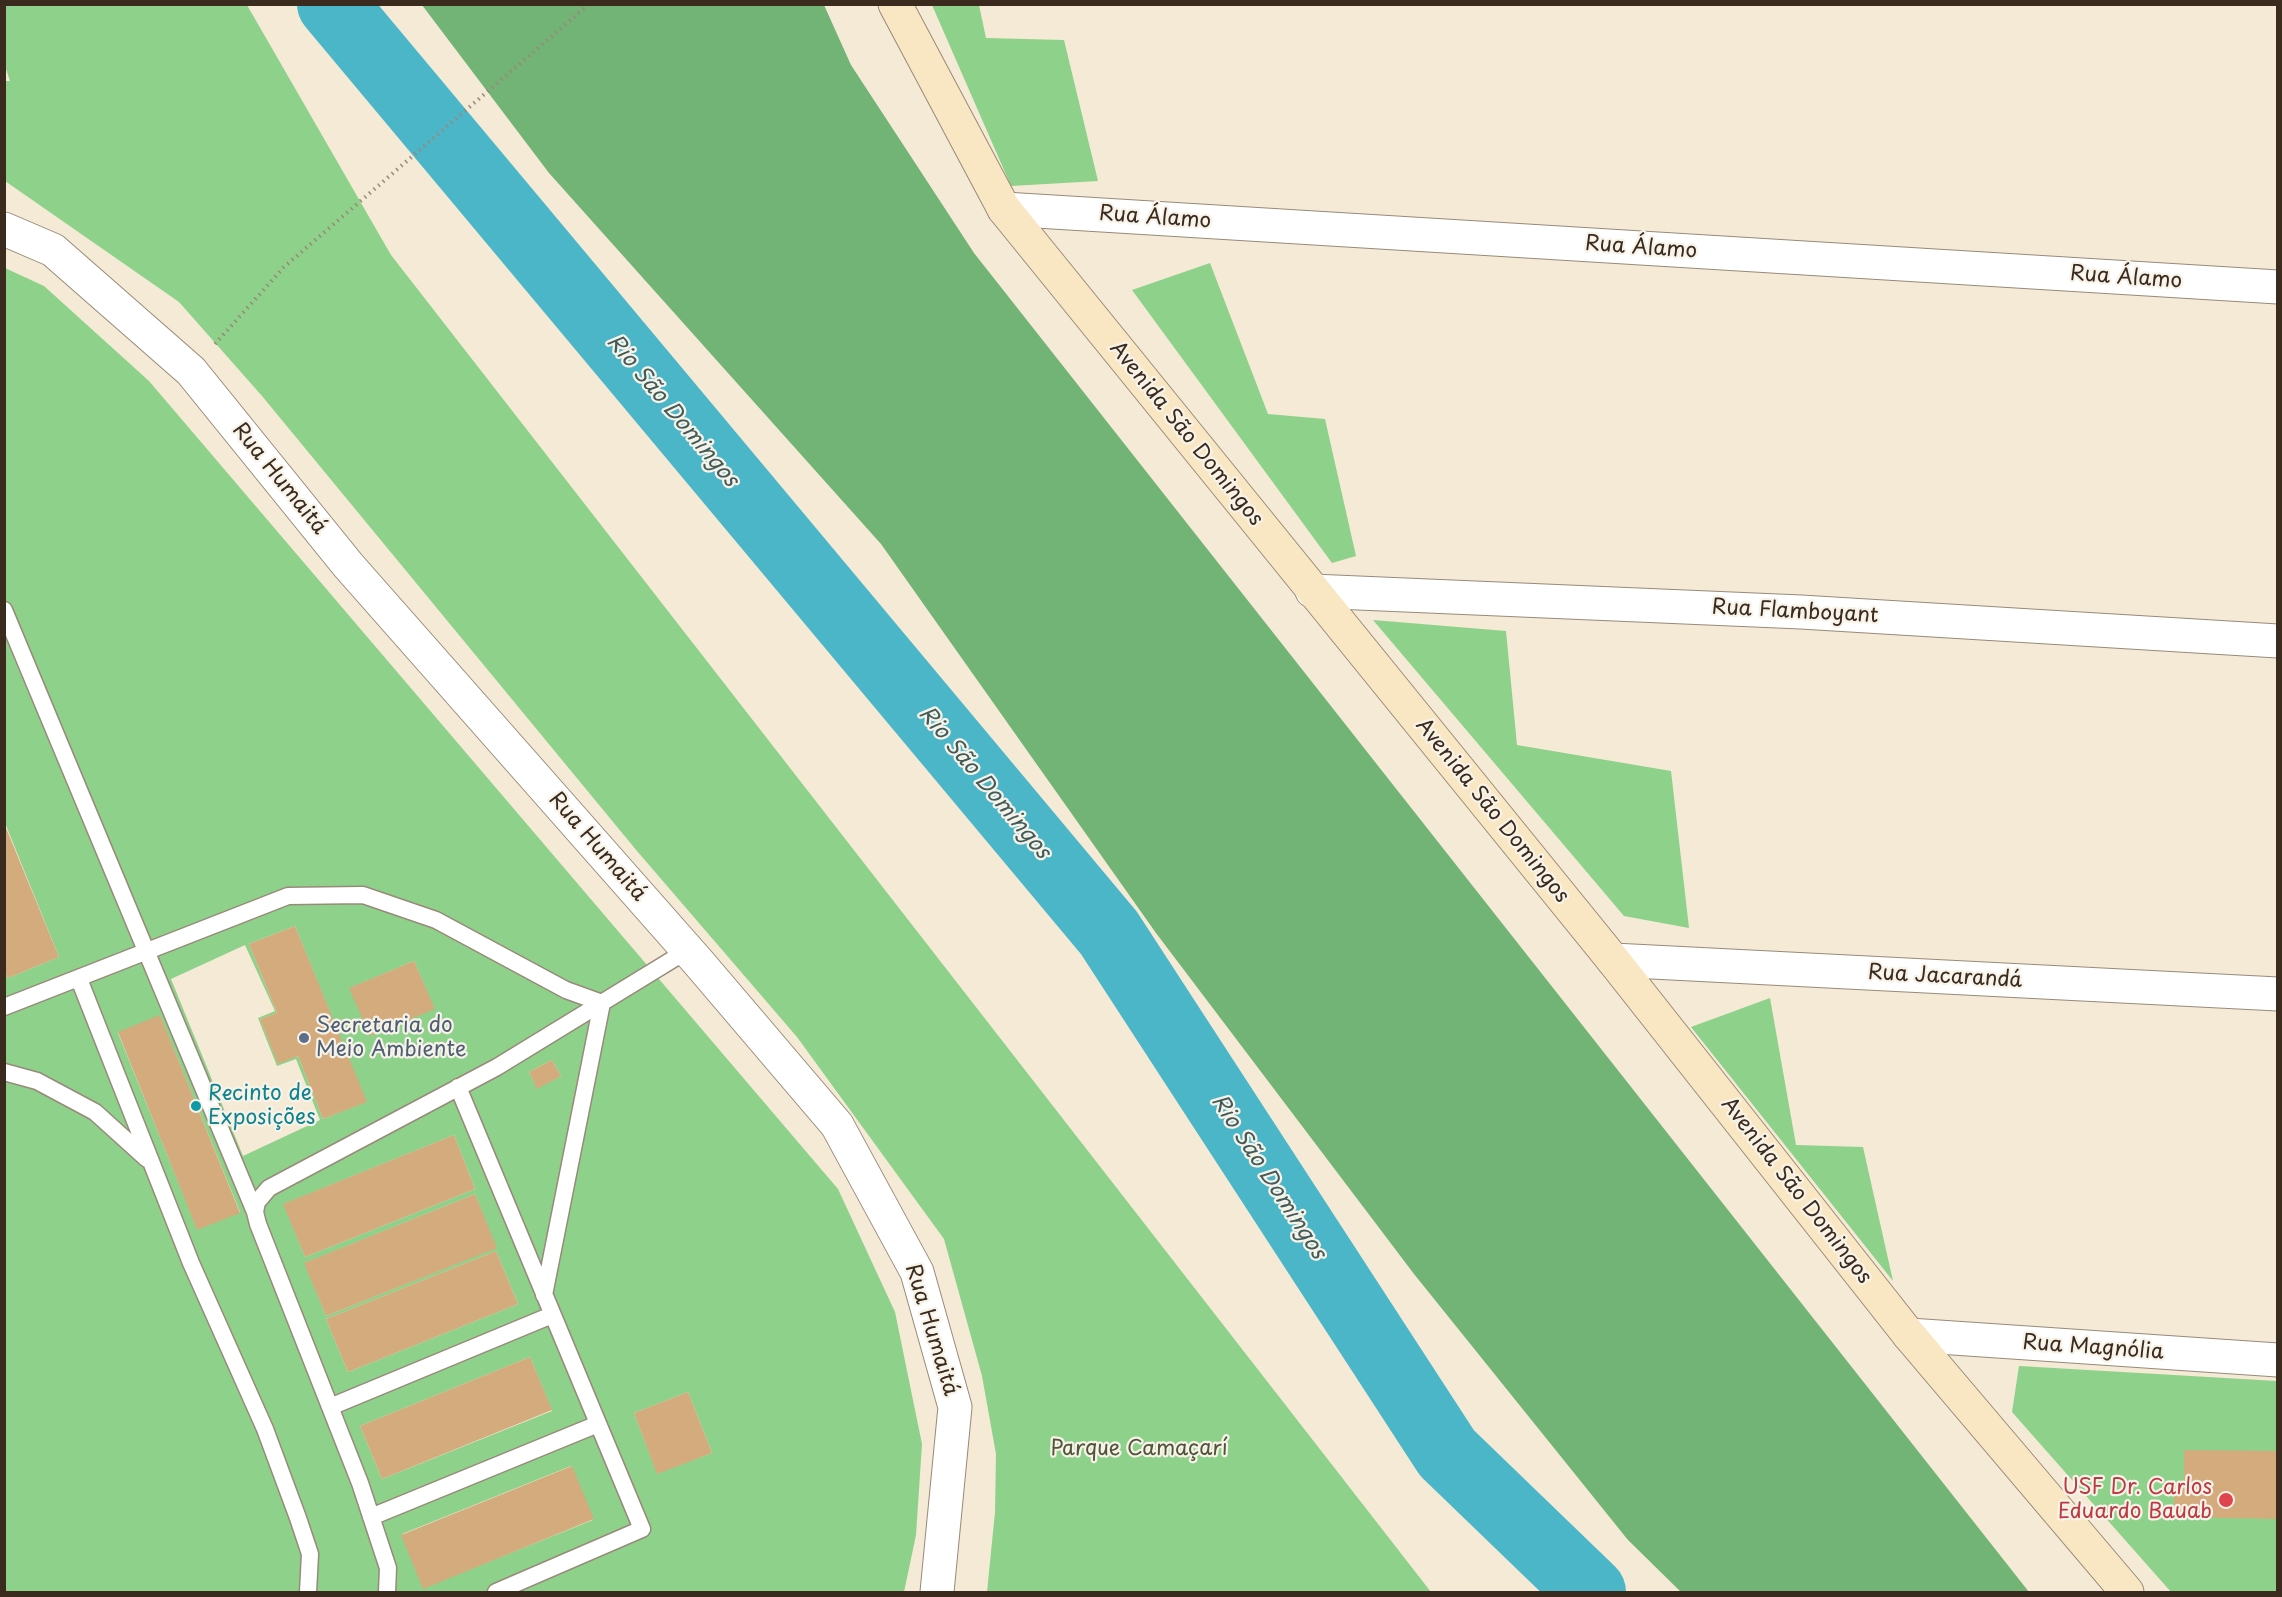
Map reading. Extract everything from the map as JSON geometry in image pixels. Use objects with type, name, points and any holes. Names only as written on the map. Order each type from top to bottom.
[{"type":"street","name":"Avenida São Domingos","points":[[895,4],[1004,209],[1613,960],[1909,1335],[2127,1593]]},
{"type":"street","name":"Rua Álamo","points":[[1004,209],[2277,287]]},
{"type":"street","name":"Rua Humaitá","points":[[4,229],[53,250],[191,371],[348,565],[688,950],[837,1125],[917,1272],[955,1407],[937,1593]]},
{"type":"street","name":"Rua Flamboyant","points":[[1312,591],[1813,612],[2277,641]]},
{"type":"street","name":"Rua Jacarandá","points":[[1613,960],[2277,994]]},
{"type":"street","name":"Rua Magnólia","points":[[1909,1335],[2277,1360]]},
{"type":"lane","points":[[4,610],[149,951],[255,1212],[371,1517],[388,1568],[387,1593]]},
{"type":"lane","points":[[4,1007],[288,896],[363,895],[436,920],[566,990],[602,1003]]},
{"type":"lane","points":[[255,1212],[261,1195],[269,1188],[458,1087],[688,950]]},
{"type":"lane","points":[[79,979],[191,1263],[265,1429],[310,1554],[309,1593]]},
{"type":"lane","points":[[544,1294],[602,1003]]},
{"type":"lane","points":[[4,1072],[37,1081],[95,1112],[151,1163]]},
{"type":"lane","points":[[458,1087],[642,1529],[496,1593]]},
{"type":"lane","points":[[330,1407],[552,1315]]},
{"type":"lane","points":[[371,1517],[598,1424]]},
{"type":"path","points":[[191,371],[284,267],[589,4]]},
{"type":"green space","name":"Parque Camaçarí","points":[[5,5],[247,5],[391,255],[1431,1592],[987,1592],[995,1512],[996,1454],[982,1376],[944,1239],[797,1037],[637,851],[262,396],[179,302],[5,181],[4,81],[10,81],[5,66]]},
{"type":"green space","points":[[422,5],[824,5],[851,65],[974,253],[2029,1592],[1681,1592],[1628,1540],[1414,1274],[1156,933],[881,544],[549,173]]},
{"type":"green space","points":[[932,5],[979,5],[986,38],[1064,40],[1098,181],[1011,186]]},
{"type":"green space","points":[[1210,263],[1268,414],[1325,419],[1356,556],[1332,563],[1132,290]]},
{"type":"green space","points":[[5,268],[44,286],[149,381],[838,1189],[895,1312],[922,1444],[916,1535],[904,1592],[5,1592],[4,970],[8,978],[59,957],[5,823]],"holes":[[[295,926],[366,1102],[323,1119],[298,1056],[278,1063],[260,1019],[277,1013],[249,944]],[[245,945],[275,1011],[258,1018],[277,1066],[296,1059],[320,1120],[243,1156],[171,979]],[[414,961],[434,1008],[349,988]],[[160,1016],[240,1212],[197,1229],[118,1033]],[[552,1060],[561,1076],[537,1088],[529,1072]],[[454,1135],[475,1189],[305,1257],[284,1204]],[[475,1194],[496,1248],[326,1316],[305,1263]],[[496,1251],[518,1304],[348,1372],[326,1319]],[[530,1357],[552,1411],[382,1479],[360,1426]],[[688,1392],[712,1453],[657,1473],[634,1413]],[[571,1466],[593,1520],[423,1588],[402,1534]]]},
{"type":"green space","points":[[1373,620],[1506,631],[1517,745],[1671,771],[1689,928],[1624,916]]},
{"type":"green space","points":[[1770,998],[1796,1145],[1863,1147],[1893,1281],[1691,1027]]},
{"type":"green space","points":[[2019,1366],[2277,1381],[2277,1592],[2171,1592],[2012,1412]]},
{"type":"building","points":[[4,823],[59,957],[8,978],[4,970]]},
{"type":"building","name":"Secretaria do Meio Ambiente","points":[[295,926],[367,1102],[323,1119],[298,1056],[278,1064],[260,1019],[277,1013],[249,944]]},
{"type":"building","points":[[414,961],[435,1009],[370,1036],[349,988]]},
{"type":"building","points":[[160,1015],[240,1213],[197,1230],[118,1032]]},
{"type":"building","points":[[552,1060],[561,1076],[537,1089],[529,1072]]},
{"type":"building","points":[[454,1135],[475,1189],[305,1257],[283,1204]]},
{"type":"building","points":[[475,1194],[497,1248],[326,1316],[304,1263]]},
{"type":"building","points":[[496,1251],[518,1304],[348,1372],[326,1319]]},
{"type":"building","points":[[530,1357],[552,1410],[382,1479],[360,1426]]},
{"type":"building","points":[[688,1392],[712,1453],[657,1474],[634,1413]]},
{"type":"building","name":"USF Dr. Carlos Eduardo Bauab","points":[[2184,1450],[2278,1451],[2278,1519],[2174,1517],[2174,1483],[2184,1483]]},
{"type":"building","points":[[572,1466],[594,1519],[423,1589],[401,1535]]},
{"type":"waterway","name":"Rio São Domingos","points":[[332,4],[1109,933],[1447,1453],[1591,1592]]},
{"type":"place","name":"Secretaria do Meio Ambiente","points":[[304,1038]]},
{"type":"place","name":"Recinto de Exposições","points":[[196,1106]]},
{"type":"place","name":"USF Dr. Carlos Eduardo Bauab","points":[[2226,1500]]}]
